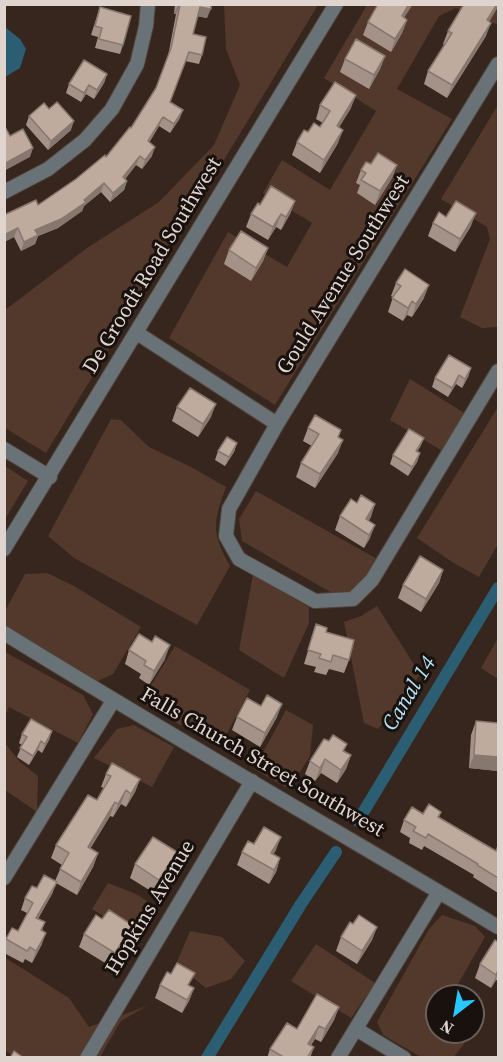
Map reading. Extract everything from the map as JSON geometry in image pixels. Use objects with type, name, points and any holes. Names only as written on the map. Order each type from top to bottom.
[{"type":"street","points":[[4,192],[48,169],[85,140],[112,109],[137,64],[146,26],[148,4]]},
{"type":"street","name":"De Groodt Road Southwest","points":[[4,549],[50,477],[336,4]]},
{"type":"street","name":"Gould Avenue Southwest","points":[[498,64],[277,424],[229,509],[226,536],[239,559],[315,601],[353,599],[372,580],[498,371]]},
{"type":"street","points":[[137,333],[277,424]]},
{"type":"street","points":[[4,449],[50,477]]},
{"type":"street","name":"Falls Church Street Southwest","points":[[4,633],[113,701],[498,927]]},
{"type":"street","points":[[4,878],[113,701]]},
{"type":"street","name":"Hopkins Avenue","points":[[87,1058],[252,781]]},
{"type":"street","points":[[338,1058],[439,892]]},
{"type":"street","points":[[356,1029],[404,1058]]},
{"type":"shaded area","points":[[224,5],[318,5],[46,453],[5,428],[5,310],[87,248],[159,202],[214,145],[240,85],[226,49]]},
{"type":"shaded area","points":[[367,5],[498,5],[498,25],[456,8],[439,16],[397,89],[452,119],[275,405],[169,338],[228,232],[287,267],[312,223],[263,193],[282,160],[330,190],[376,111],[324,78]]},
{"type":"shaded area","points":[[498,105],[498,327],[482,328],[460,317],[490,239],[487,227],[441,199]]},
{"type":"shaded area","points":[[410,379],[466,414],[441,450],[390,420]]},
{"type":"shaded area","points":[[498,407],[498,544],[479,577],[417,538]]},
{"type":"shaded area","points":[[111,419],[121,420],[149,447],[226,487],[218,510],[216,527],[217,536],[230,566],[197,625],[74,558],[48,536]]},
{"type":"shaded area","points":[[5,466],[28,481],[5,519]]},
{"type":"shaded area","points":[[256,491],[377,559],[363,584],[345,595],[330,592],[242,541],[239,519]]},
{"type":"shaded area","points":[[47,573],[74,586],[141,627],[113,674],[96,682],[5,625],[5,611],[25,574]]},
{"type":"shaded area","points":[[253,575],[309,607],[309,623],[284,678],[239,650]]},
{"type":"shaded area","points":[[377,606],[420,674],[409,692],[378,729],[364,723],[344,622],[361,616]]},
{"type":"shaded area","points":[[498,638],[498,679],[481,668]]},
{"type":"shaded area","points":[[175,646],[250,690],[225,737],[213,743],[148,707],[142,700]]},
{"type":"shaded area","points":[[5,652],[83,695],[93,714],[78,743],[9,707],[5,716]]},
{"type":"shaded area","points":[[286,710],[313,725],[310,756],[289,789],[254,769]]},
{"type":"shaded area","points":[[134,725],[174,747],[152,787],[94,758],[117,729]]},
{"type":"shaded area","points":[[4,742],[20,762],[38,776],[37,812],[5,790]]},
{"type":"shaded area","points":[[108,883],[136,894],[158,908],[141,939],[92,909]]},
{"type":"shaded area","points":[[442,915],[475,926],[485,937],[458,984],[425,984],[425,1044],[464,1044],[454,1057],[421,1057],[383,1035],[377,1022],[429,929]]},
{"type":"shaded area","points":[[190,931],[222,937],[245,961],[231,979],[206,988],[176,964]]},
{"type":"shaded area","points":[[316,944],[375,983],[351,1018],[291,981]]},
{"type":"shaded area","points":[[4,957],[69,998],[89,1027],[147,1006],[121,1021],[100,1057],[8,1057],[12,1055],[5,1050]]},
{"type":"water","points":[[5,27],[20,39],[26,49],[20,68],[5,77]]},
{"type":"building","points":[[178,4],[211,4],[211,9],[200,7],[193,34],[206,37],[202,55],[189,52],[170,102],[183,110],[174,124],[163,117],[148,141],[155,147],[145,160],[140,156],[123,177],[127,181],[113,193],[104,183],[84,200],[86,202],[61,219],[35,230],[38,235],[24,242],[18,228],[4,235],[4,215],[36,200],[38,205],[76,179],[105,155],[106,157],[131,128],[156,88],[171,48],[180,5]]},
{"type":"building","points":[[378,4],[409,4],[402,16],[407,20],[395,39],[368,22]]},
{"type":"building","points":[[464,4],[497,4],[487,20],[491,23],[452,85],[428,71],[452,33],[448,31]]},
{"type":"building","points":[[100,7],[131,16],[123,45],[99,39],[102,28],[95,26]]},
{"type":"building","points":[[356,39],[385,56],[374,75],[345,59]]},
{"type":"building","points":[[84,60],[107,74],[97,90],[89,85],[84,93],[69,84]]},
{"type":"building","points":[[335,82],[356,95],[337,126],[343,130],[324,160],[297,142],[304,130],[308,132],[314,123],[320,127],[330,111],[320,105]]},
{"type":"building","points":[[57,102],[74,121],[51,141],[29,116],[44,103],[49,109]]},
{"type":"building","points":[[4,125],[10,136],[23,129],[33,148],[4,164]]},
{"type":"building","points":[[378,153],[397,165],[380,191],[361,180],[366,173],[361,170],[366,162],[371,164]]},
{"type":"building","points":[[271,186],[295,201],[286,217],[281,214],[273,227],[251,214],[258,203],[260,205]]},
{"type":"building","points":[[456,201],[476,213],[460,239],[433,223],[439,212],[446,217]]},
{"type":"building","points":[[241,231],[268,248],[256,268],[229,250]]},
{"type":"building","points":[[405,269],[429,285],[416,304],[412,301],[408,308],[392,298],[401,286],[396,283]]},
{"type":"building","points":[[449,355],[471,368],[465,379],[459,375],[452,388],[435,378]]},
{"type":"building","points":[[190,388],[216,404],[203,424],[177,407]]},
{"type":"building","points":[[315,415],[341,430],[338,437],[343,440],[320,474],[301,463],[319,434],[308,428]]},
{"type":"building","points":[[409,429],[424,438],[416,451],[420,453],[412,467],[393,455]]},
{"type":"building","points":[[227,437],[237,443],[229,457],[218,451]]},
{"type":"building","points":[[361,495],[375,504],[366,519],[375,525],[369,535],[340,516],[351,499],[357,503]]},
{"type":"building","points":[[420,556],[443,570],[426,599],[403,585]]},
{"type":"building","points":[[316,624],[327,628],[326,632],[354,640],[349,660],[333,655],[331,662],[319,658],[321,654],[308,650]]},
{"type":"building","points":[[139,634],[152,642],[155,636],[170,645],[154,671],[144,665],[146,661],[129,650]]},
{"type":"building","points":[[267,695],[282,704],[265,733],[237,717],[247,698],[261,706]]},
{"type":"building","points":[[31,719],[52,731],[45,744],[41,741],[33,756],[20,748],[27,737],[22,734]]},
{"type":"building","points":[[476,721],[498,723],[498,757],[474,755]]},
{"type":"building","points":[[333,735],[347,744],[343,751],[351,755],[341,770],[325,759],[320,768],[310,761],[324,739],[329,741]]},
{"type":"building","points":[[112,763],[140,779],[131,794],[126,790],[118,804],[115,802],[88,847],[98,853],[81,882],[60,869],[69,853],[56,845],[88,795],[97,800],[111,776],[106,774]]},
{"type":"building","points":[[429,804],[441,812],[438,817],[496,851],[498,846],[498,878],[428,834],[426,838],[413,831],[416,827],[404,820],[412,807],[423,814]]},
{"type":"building","points":[[264,827],[281,837],[271,853],[280,858],[274,870],[242,852],[248,841],[254,844]]},
{"type":"building","points":[[153,837],[177,852],[159,880],[135,864]]},
{"type":"building","points":[[44,875],[57,882],[36,918],[45,922],[41,930],[46,933],[36,951],[30,947],[27,951],[6,939],[12,928],[18,931],[33,903],[25,898],[32,886],[37,888]]},
{"type":"building","points":[[109,910],[132,925],[115,953],[84,934],[96,915],[102,919]]},
{"type":"building","points":[[359,915],[377,927],[362,951],[341,937],[350,922],[353,924]]},
{"type":"building","points":[[495,940],[498,942],[496,975],[480,964]]},
{"type":"building","points":[[177,963],[195,973],[188,985],[194,988],[187,1000],[160,985],[167,972],[171,974]]},
{"type":"building","points":[[317,994],[339,1007],[325,1029],[319,1026],[308,1044],[314,1047],[307,1058],[285,1058],[270,1049],[287,1023],[297,1029]]},
{"type":"building","points":[[14,1051],[24,1058],[10,1058]]},
{"type":"waterway","name":"Canal 14","points":[[358,821],[498,588]]},
{"type":"waterway","name":"Canal 14","points":[[207,1058],[301,904],[336,852]]}]
